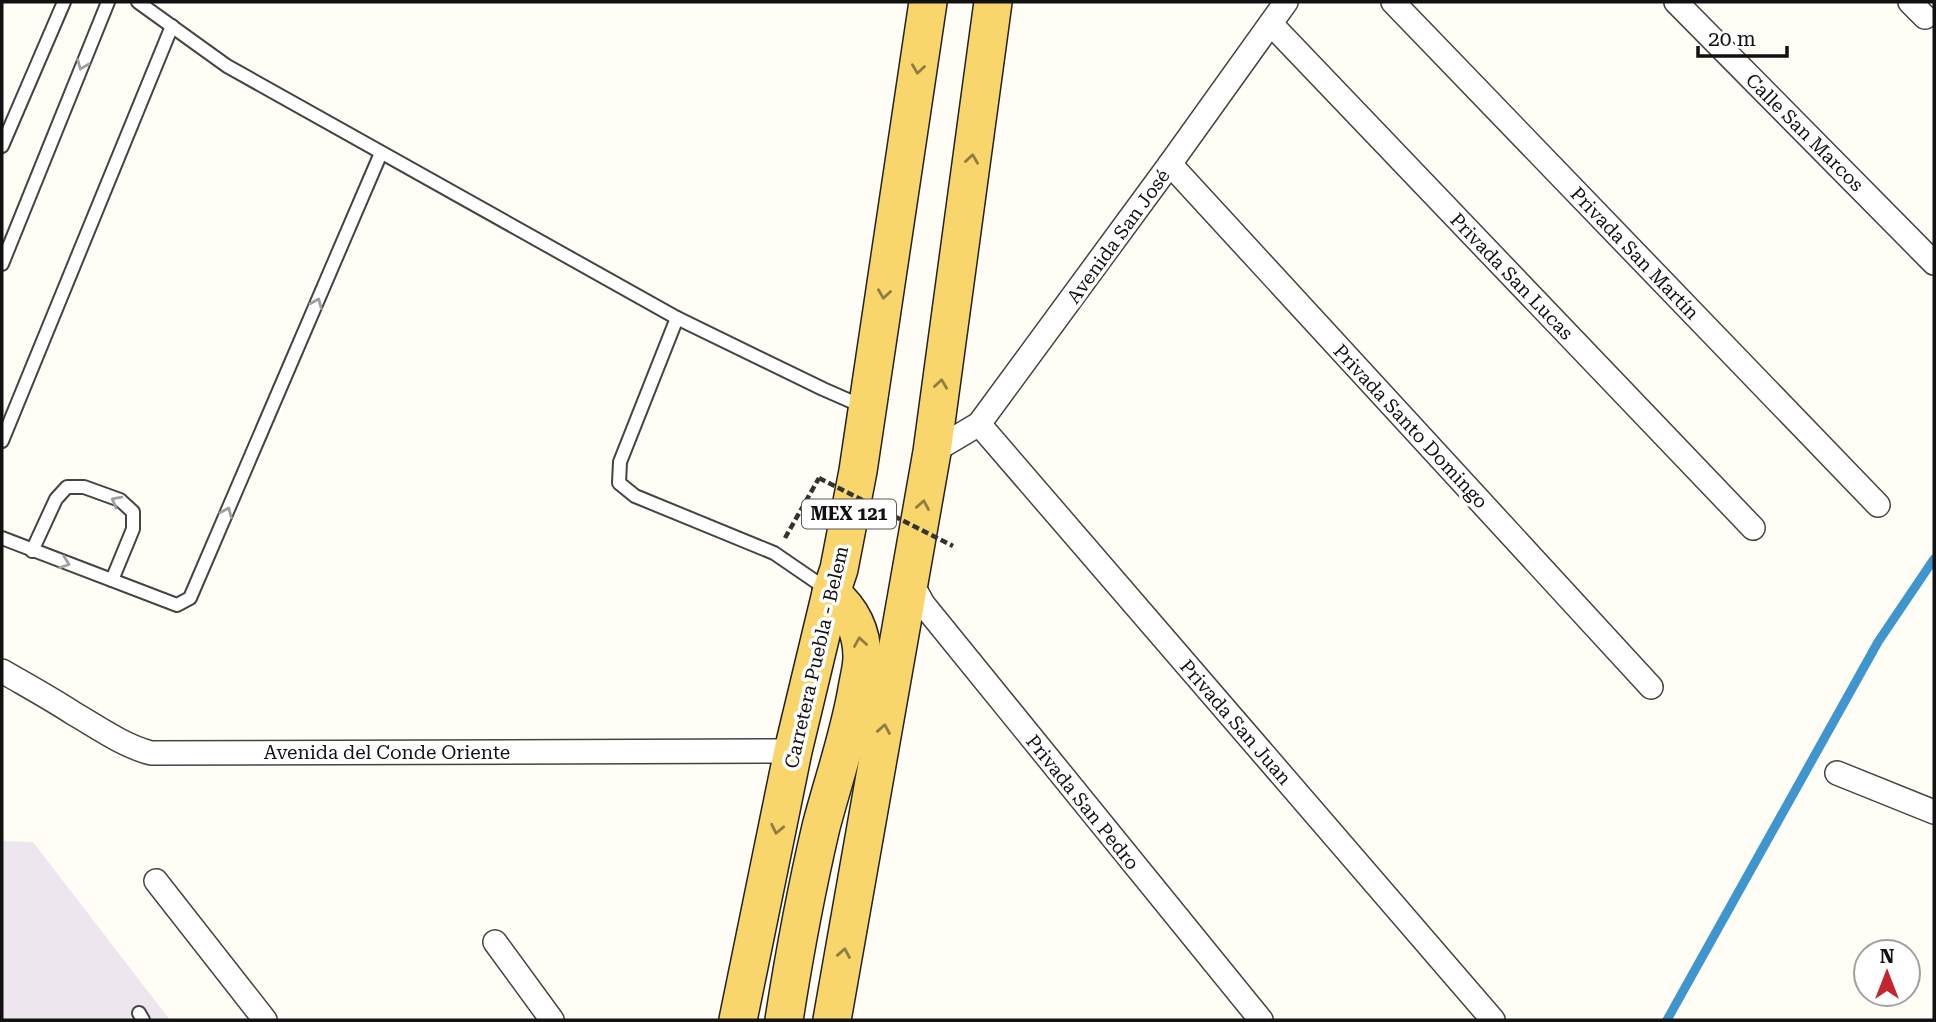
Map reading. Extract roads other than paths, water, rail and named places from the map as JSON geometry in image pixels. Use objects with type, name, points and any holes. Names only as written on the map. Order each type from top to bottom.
[{"type":"main road","name":"Carretera Puebla - Belem","points":[[738,1020],[793,751],[839,569],[858,471],[928,2]]},
{"type":"main road","name":"MEX 121","points":[[832,1020],[932,452],[993,2]]},
{"type":"main road","points":[[784,1020],[821,827],[852,718],[862,659],[860,636],[855,622],[849,611],[831,593]]},
{"type":"main road","points":[[793,751],[804,796],[821,827]]},
{"type":"street","name":"Avenida San José","points":[[932,452],[979,424],[1286,2]]},
{"type":"street","name":"Privada San Martín","points":[[1392,2],[1878,505]]},
{"type":"street","name":"Calle San Marcos","points":[[1676,2],[1934,263]]},
{"type":"street","name":"Privada San Lucas","points":[[1271,24],[1753,528]]},
{"type":"street","name":"Privada Santo Domingo","points":[[1170,164],[1651,687]]},
{"type":"street","name":"Privada San Juan","points":[[979,424],[1493,1020]]},
{"type":"street","name":"Privada San Pedro","points":[[910,580],[923,604],[1261,1020]]},
{"type":"street","name":"Avenida del Conde Oriente","points":[[2,671],[114,739],[151,753],[793,751]]},
{"type":"street","points":[[1837,773],[1934,812]]},
{"type":"street","points":[[156,881],[265,1020]]},
{"type":"street","points":[[495,942],[552,1020]]},
{"type":"lane","points":[[2,146],[64,2]]},
{"type":"lane","points":[[2,264],[108,2]]},
{"type":"lane","points":[[138,2],[227,66],[677,318],[867,408]]},
{"type":"lane","points":[[2,441],[172,26]]},
{"type":"lane","points":[[2,538],[177,605],[190,598],[381,153]]},
{"type":"lane","points":[[677,318],[620,462],[619,483],[635,496],[774,553],[831,593]]},
{"type":"lane","points":[[32,551],[55,499],[67,487],[84,487],[120,500],[133,512],[133,530],[112,580]]},
{"type":"waterway","points":[[1667,1020],[1878,642],[1934,559]]}]
